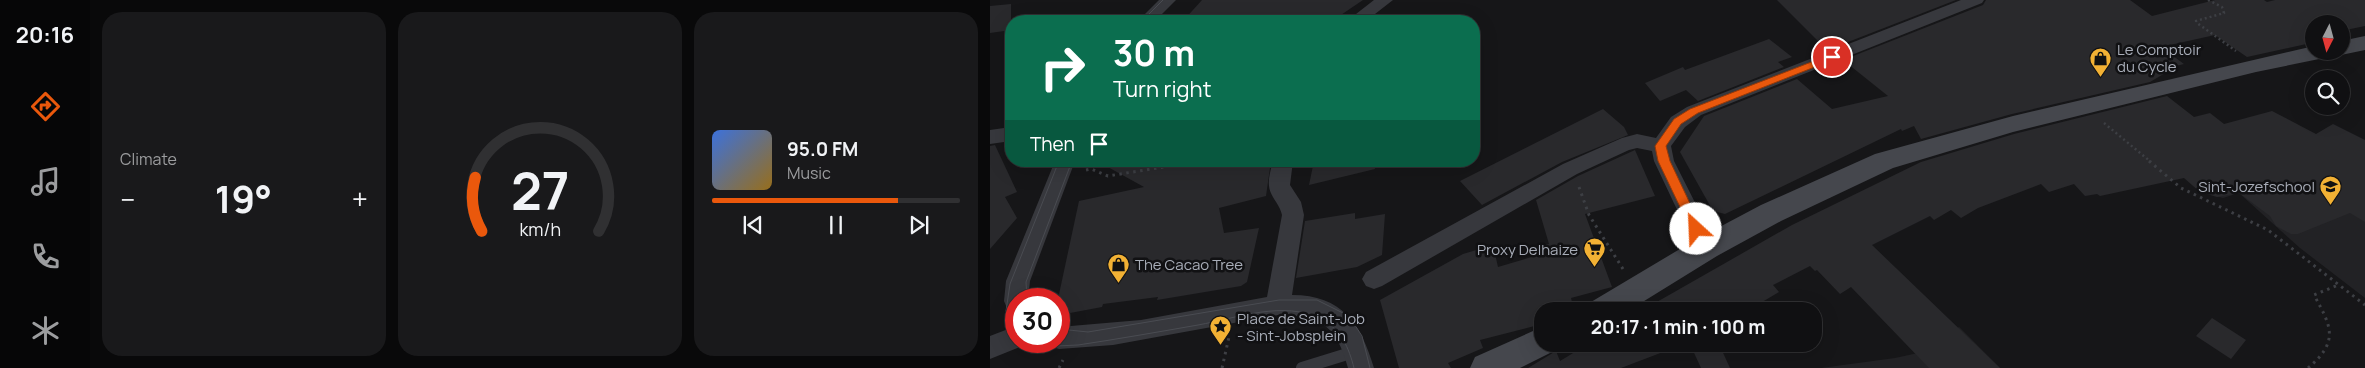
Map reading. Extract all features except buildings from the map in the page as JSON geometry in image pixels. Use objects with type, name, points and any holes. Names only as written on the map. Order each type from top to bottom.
[{"type":"main road","points":[[2350,46],[2365,43]]},
{"type":"main road","points":[[1617,302],[1706,248],[1771,213],[1884,161],[1957,139],[2256,65],[2305,55]]},
{"type":"main road","points":[[1487,368],[1534,345]]},
{"type":"street","points":[[1152,15],[1168,0]]},
{"type":"street","points":[[1364,15],[1385,0]]},
{"type":"street","points":[[1706,248],[1664,161],[1661,146],[1678,122],[1694,111],[1976,0]]},
{"type":"street","points":[[990,137],[1005,135]]},
{"type":"street","points":[[1374,279],[1566,171],[1622,144],[1637,141],[1661,146]]},
{"type":"street","points":[[1017,288],[1018,281],[1075,167]]},
{"type":"street","points":[[1278,305],[1293,215],[1290,202],[1284,196],[1279,185],[1283,167]]},
{"type":"street","points":[[1070,338],[1112,334],[1278,305],[1302,306],[1326,312],[1341,321],[1348,330],[1359,360]]},
{"type":"street","points":[[990,348],[1005,342]]},
{"type":"lane","points":[[1302,368],[1359,360]]},
{"type":"path","points":[[2208,0],[2222,8],[2224,13],[2196,21],[2197,23],[2256,65]]},
{"type":"path","points":[[2101,121],[2181,188],[2268,230],[2365,305]]},
{"type":"path","points":[[1080,167],[1108,176],[1164,167]]},
{"type":"path","points":[[1566,171],[1579,188],[1589,215],[1624,270]]},
{"type":"path","points":[[2308,368],[2320,356],[2330,328],[2314,295],[2339,284]]},
{"type":"path","points":[[1222,368],[1230,332]]},
{"type":"shaded area","name":"Sint-Jozefschool","points":[[2365,168],[2365,298],[2300,248],[2239,193],[2223,198],[2209,194]]},
{"type":"shaded area","points":[[1959,327],[2000,368],[1821,368],[1918,353]]},
{"type":"tram line","points":[[1148,15],[1163,0]]},
{"type":"tram line","points":[[1009,288],[1057,167]]},
{"type":"tram line","points":[[1026,288],[1026,282],[1070,167]]},
{"type":"tram line","points":[[1070,330],[1088,332],[1279,300],[1317,300],[1349,316],[1362,336],[1370,368]]},
{"type":"tram line","points":[[1070,345],[1198,325],[1260,312],[1292,311],[1321,319],[1334,328],[1347,346],[1354,368]]},
{"type":"place","name":"Le Comptoir du Cycle","points":[[2101,77]]},
{"type":"place","name":"Sint-Jozefschool","points":[[2331,205]]},
{"type":"place","name":"Proxy Delhaize","points":[[1594,268]]},
{"type":"place","name":"The Cacao Tree","points":[[1119,283]]},
{"type":"place","name":"Place de Saint-Job - Sint-Jobsplein","points":[[1221,346]]},
{"type":"route","points":[[1696,229],[1664,161],[1661,146],[1678,122],[1694,111],[1832,57]]}]
